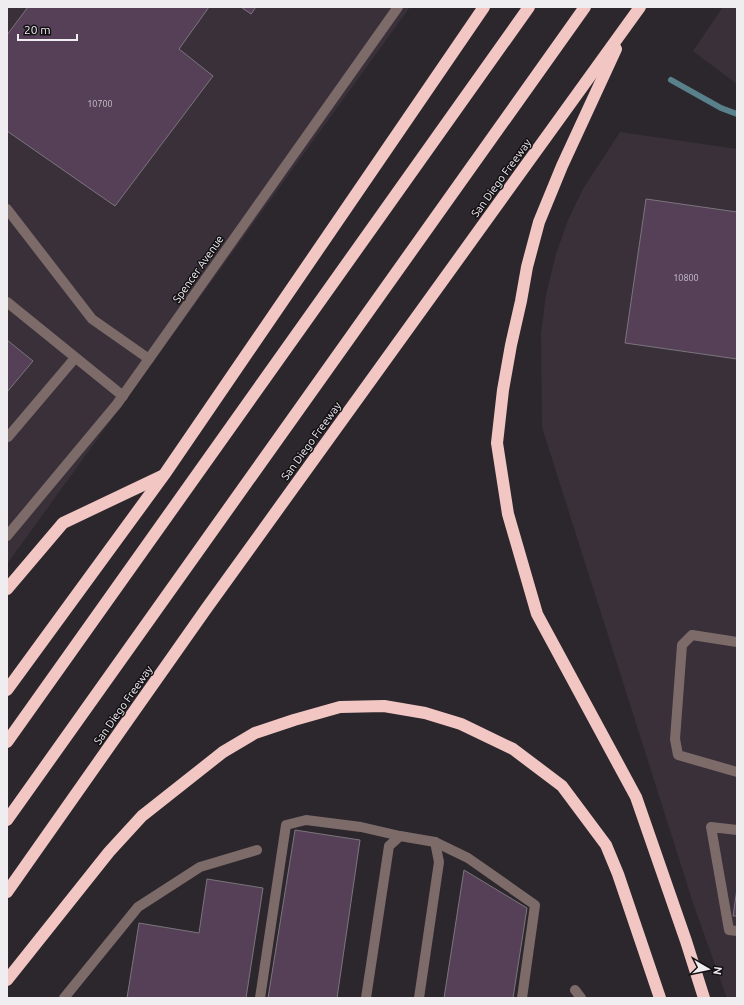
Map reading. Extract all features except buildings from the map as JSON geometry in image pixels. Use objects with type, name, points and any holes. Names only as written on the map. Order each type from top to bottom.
[{"type":"highway","points":[[7,690],[164,475],[484,7]]},
{"type":"highway","points":[[7,742],[530,7]]},
{"type":"highway","points":[[7,820],[585,7]]},
{"type":"highway","name":"San Diego Freeway","points":[[7,892],[206,609],[640,7]]},
{"type":"highway","points":[[628,24],[562,166],[539,222],[527,268],[511,345],[503,390],[497,443],[508,514],[537,614],[636,798],[686,941],[704,998]]},
{"type":"highway","points":[[7,589],[63,523],[164,475]]},
{"type":"highway","points":[[7,980],[109,852],[142,816],[223,752],[255,733],[294,720],[340,707],[384,706],[425,713],[462,724],[513,749],[562,786],[606,845],[618,874],[660,998]]},
{"type":"street","name":"Spencer Avenue","points":[[7,536],[123,396],[398,7]]},
{"type":"street","points":[[7,210],[92,320],[149,359]]},
{"type":"street","points":[[7,302],[123,396]]},
{"type":"street","points":[[8,437],[75,358]]},
{"type":"street","points":[[737,642],[692,636],[682,645],[675,739],[678,755],[737,772]]},
{"type":"street","points":[[260,998],[286,824],[306,820],[361,827],[435,842],[468,858],[535,905],[522,998]]},
{"type":"street","points":[[737,830],[711,827],[729,930],[737,931]]},
{"type":"street","points":[[366,998],[389,846],[400,836]]},
{"type":"street","points":[[419,998],[440,862],[435,842]]},
{"type":"street","points":[[64,998],[138,907],[200,867],[257,850]]},
{"type":"shaded area","points":[[7,7],[410,7],[7,564]]},
{"type":"shaded area","points":[[723,7],[737,7],[737,84],[693,51]]},
{"type":"shaded area","points":[[620,132],[737,149],[737,998],[727,998],[694,906],[542,427],[541,334],[546,295],[556,254],[568,220],[583,189]]},
{"type":"waterway","points":[[671,80],[721,108],[737,114]]}]
